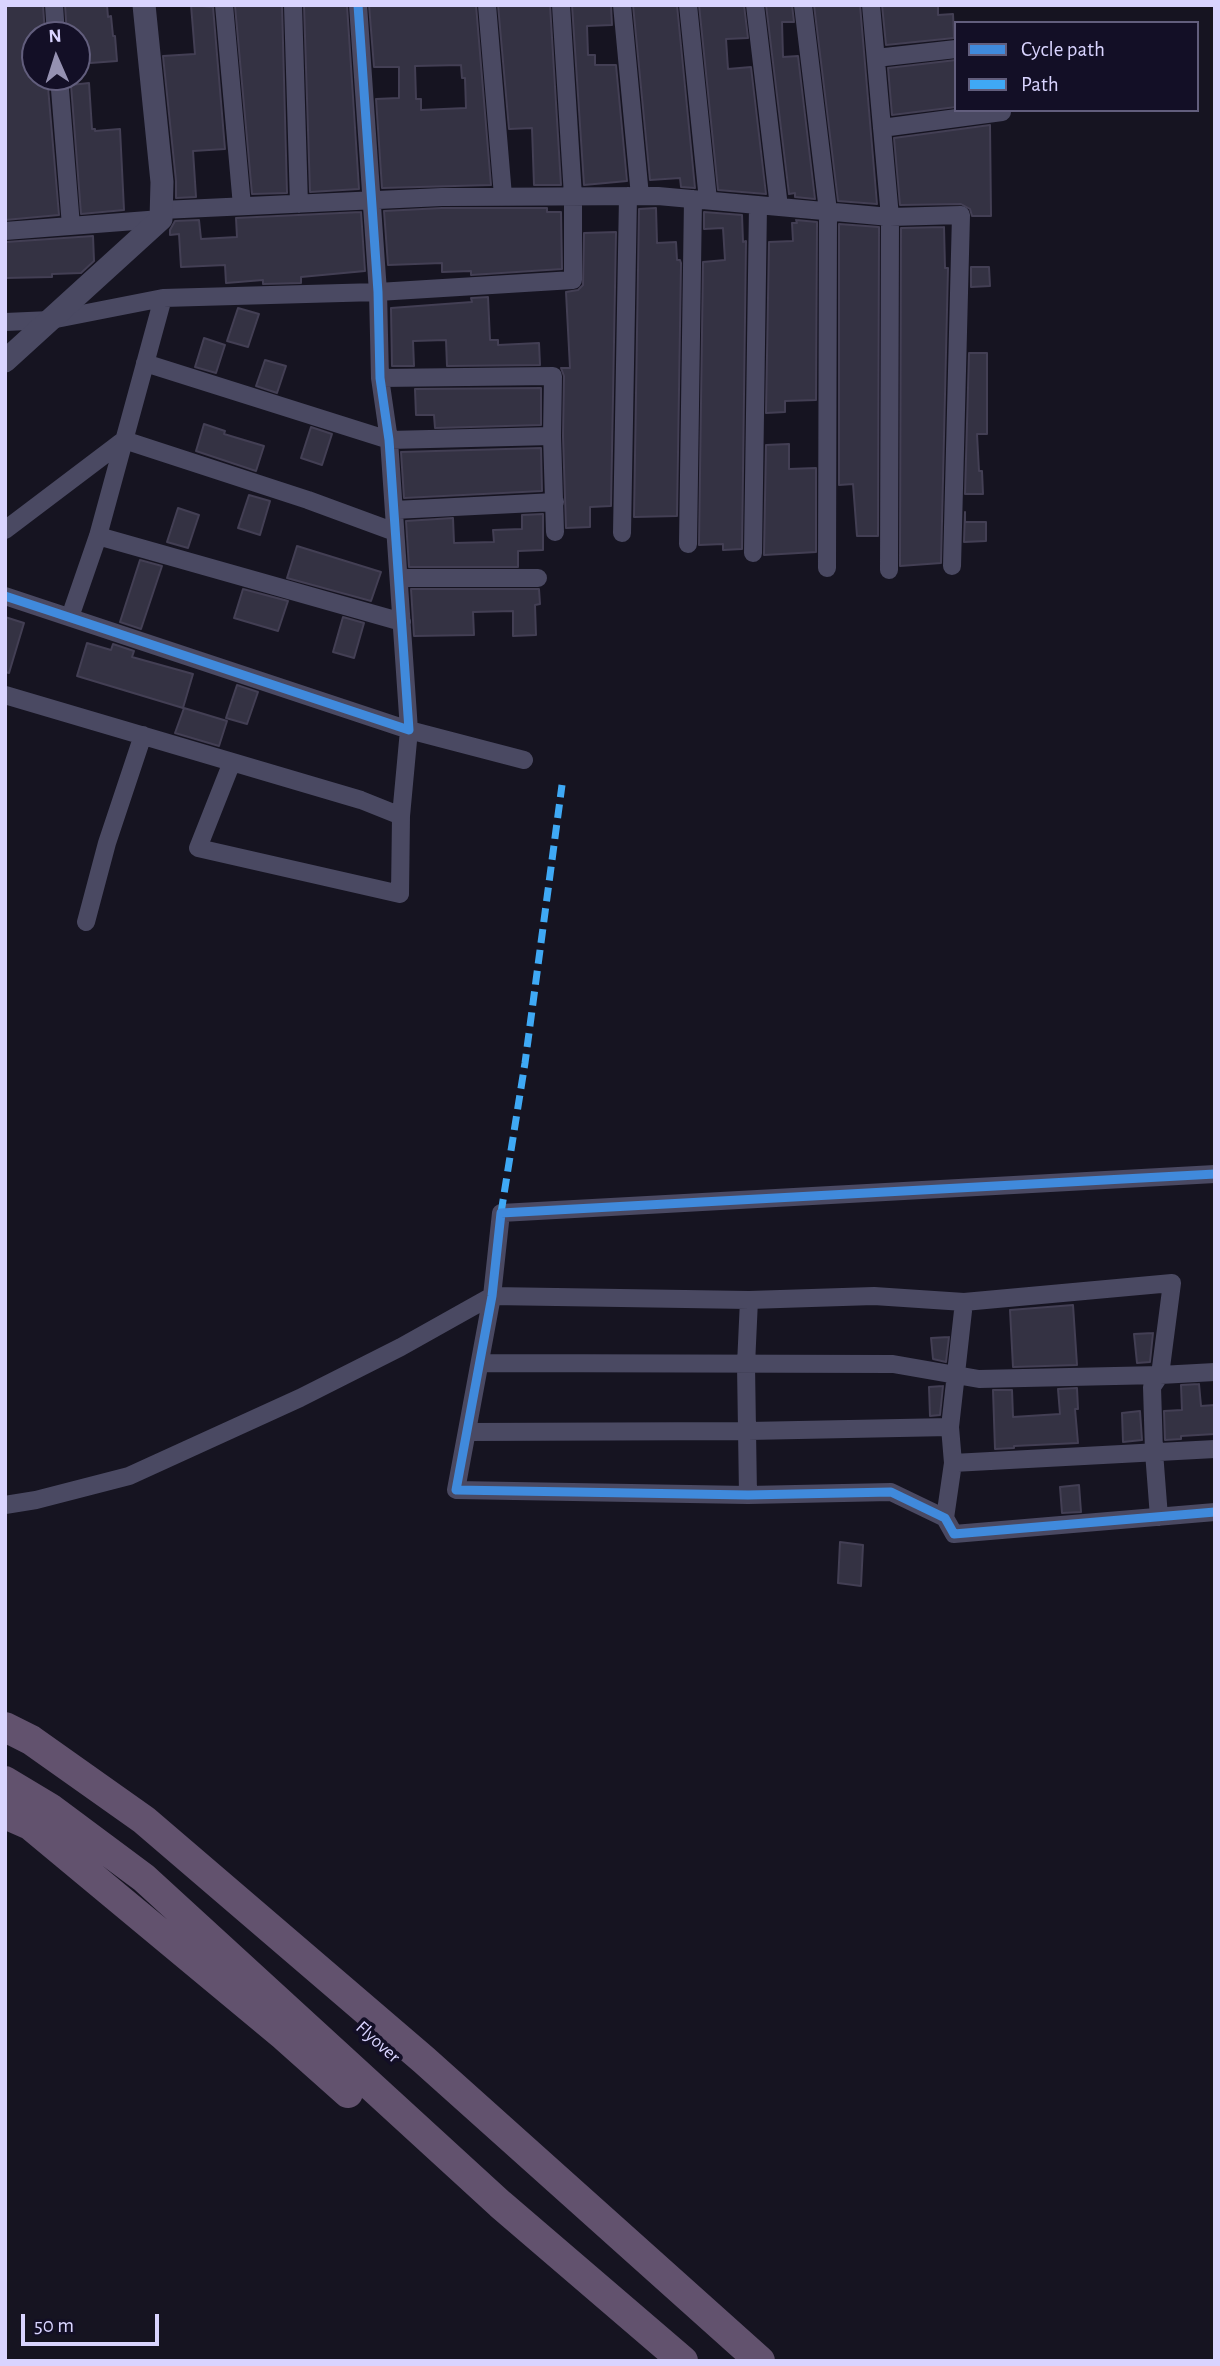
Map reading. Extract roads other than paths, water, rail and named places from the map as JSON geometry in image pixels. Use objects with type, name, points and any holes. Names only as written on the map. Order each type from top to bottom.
[{"type":"highway","points":[[5,1727],[32,1740],[144,1820],[465,2097],[760,2361]]},
{"type":"highway","name":"Flyover","points":[[5,1741],[69,1778],[165,1853],[737,2361]]},
{"type":"highway","name":"Flyover","points":[[5,1781],[50,1808],[144,1878],[500,2204],[683,2361]]},
{"type":"highway","points":[[5,1814],[30,1825],[284,2036],[573,2293],[659,2361]]},
{"type":"street","points":[[5,361],[162,215],[162,182],[144,5]]},
{"type":"street","points":[[224,5],[242,206]]},
{"type":"street","points":[[293,5],[299,204]]},
{"type":"street","points":[[232,762],[198,848],[400,894],[401,816],[409,730],[389,440],[380,378],[378,292],[358,5]]},
{"type":"street","points":[[487,5],[503,197]]},
{"type":"street","points":[[5,322],[51,320],[163,298],[378,292],[573,280],[573,196],[561,5]]},
{"type":"street","points":[[622,5],[634,196],[622,533]]},
{"type":"street","points":[[688,5],[701,200],[688,544]]},
{"type":"street","points":[[755,5],[779,207]]},
{"type":"street","points":[[803,5],[828,211],[827,568]]},
{"type":"street","points":[[871,5],[890,217],[890,570]]},
{"type":"street","points":[[876,58],[954,49]]},
{"type":"street","points":[[60,91],[71,226]]},
{"type":"street","points":[[882,128],[1002,112]]},
{"type":"street","points":[[5,231],[242,206],[503,197],[634,196],[890,217],[961,215],[951,566]]},
{"type":"street","points":[[753,553],[758,205]]},
{"type":"street","points":[[70,617],[98,536],[163,298]]},
{"type":"street","points":[[145,363],[389,440],[552,436]]},
{"type":"street","points":[[380,378],[553,376],[555,532]]},
{"type":"street","points":[[5,530],[124,440]]},
{"type":"street","points":[[124,440],[308,500],[395,532]]},
{"type":"street","points":[[394,510],[555,502]]},
{"type":"street","points":[[98,536],[402,622]]},
{"type":"street","points":[[398,578],[538,578]]},
{"type":"street","points":[[5,596],[409,730],[524,760]]},
{"type":"street","points":[[5,695],[361,800],[401,816]]},
{"type":"street","points":[[86,922],[107,843],[143,736]]},
{"type":"street","points":[[1215,1174],[501,1213],[492,1296],[456,1490],[748,1495],[891,1492],[945,1518],[954,1534],[1215,1512]]},
{"type":"street","points":[[5,1505],[36,1500],[141,1471],[356,1370],[492,1296],[749,1300],[874,1296],[964,1302],[1172,1283],[1160,1374],[1153,1387],[1159,1517]]},
{"type":"street","points":[[748,1495],[746,1365],[749,1300]]},
{"type":"street","points":[[945,1518],[953,1463],[950,1427],[964,1302]]},
{"type":"street","points":[[480,1363],[893,1364],[979,1380],[1215,1372]]},
{"type":"street","points":[[467,1432],[950,1427]]},
{"type":"street","points":[[953,1463],[1215,1449]]}]
